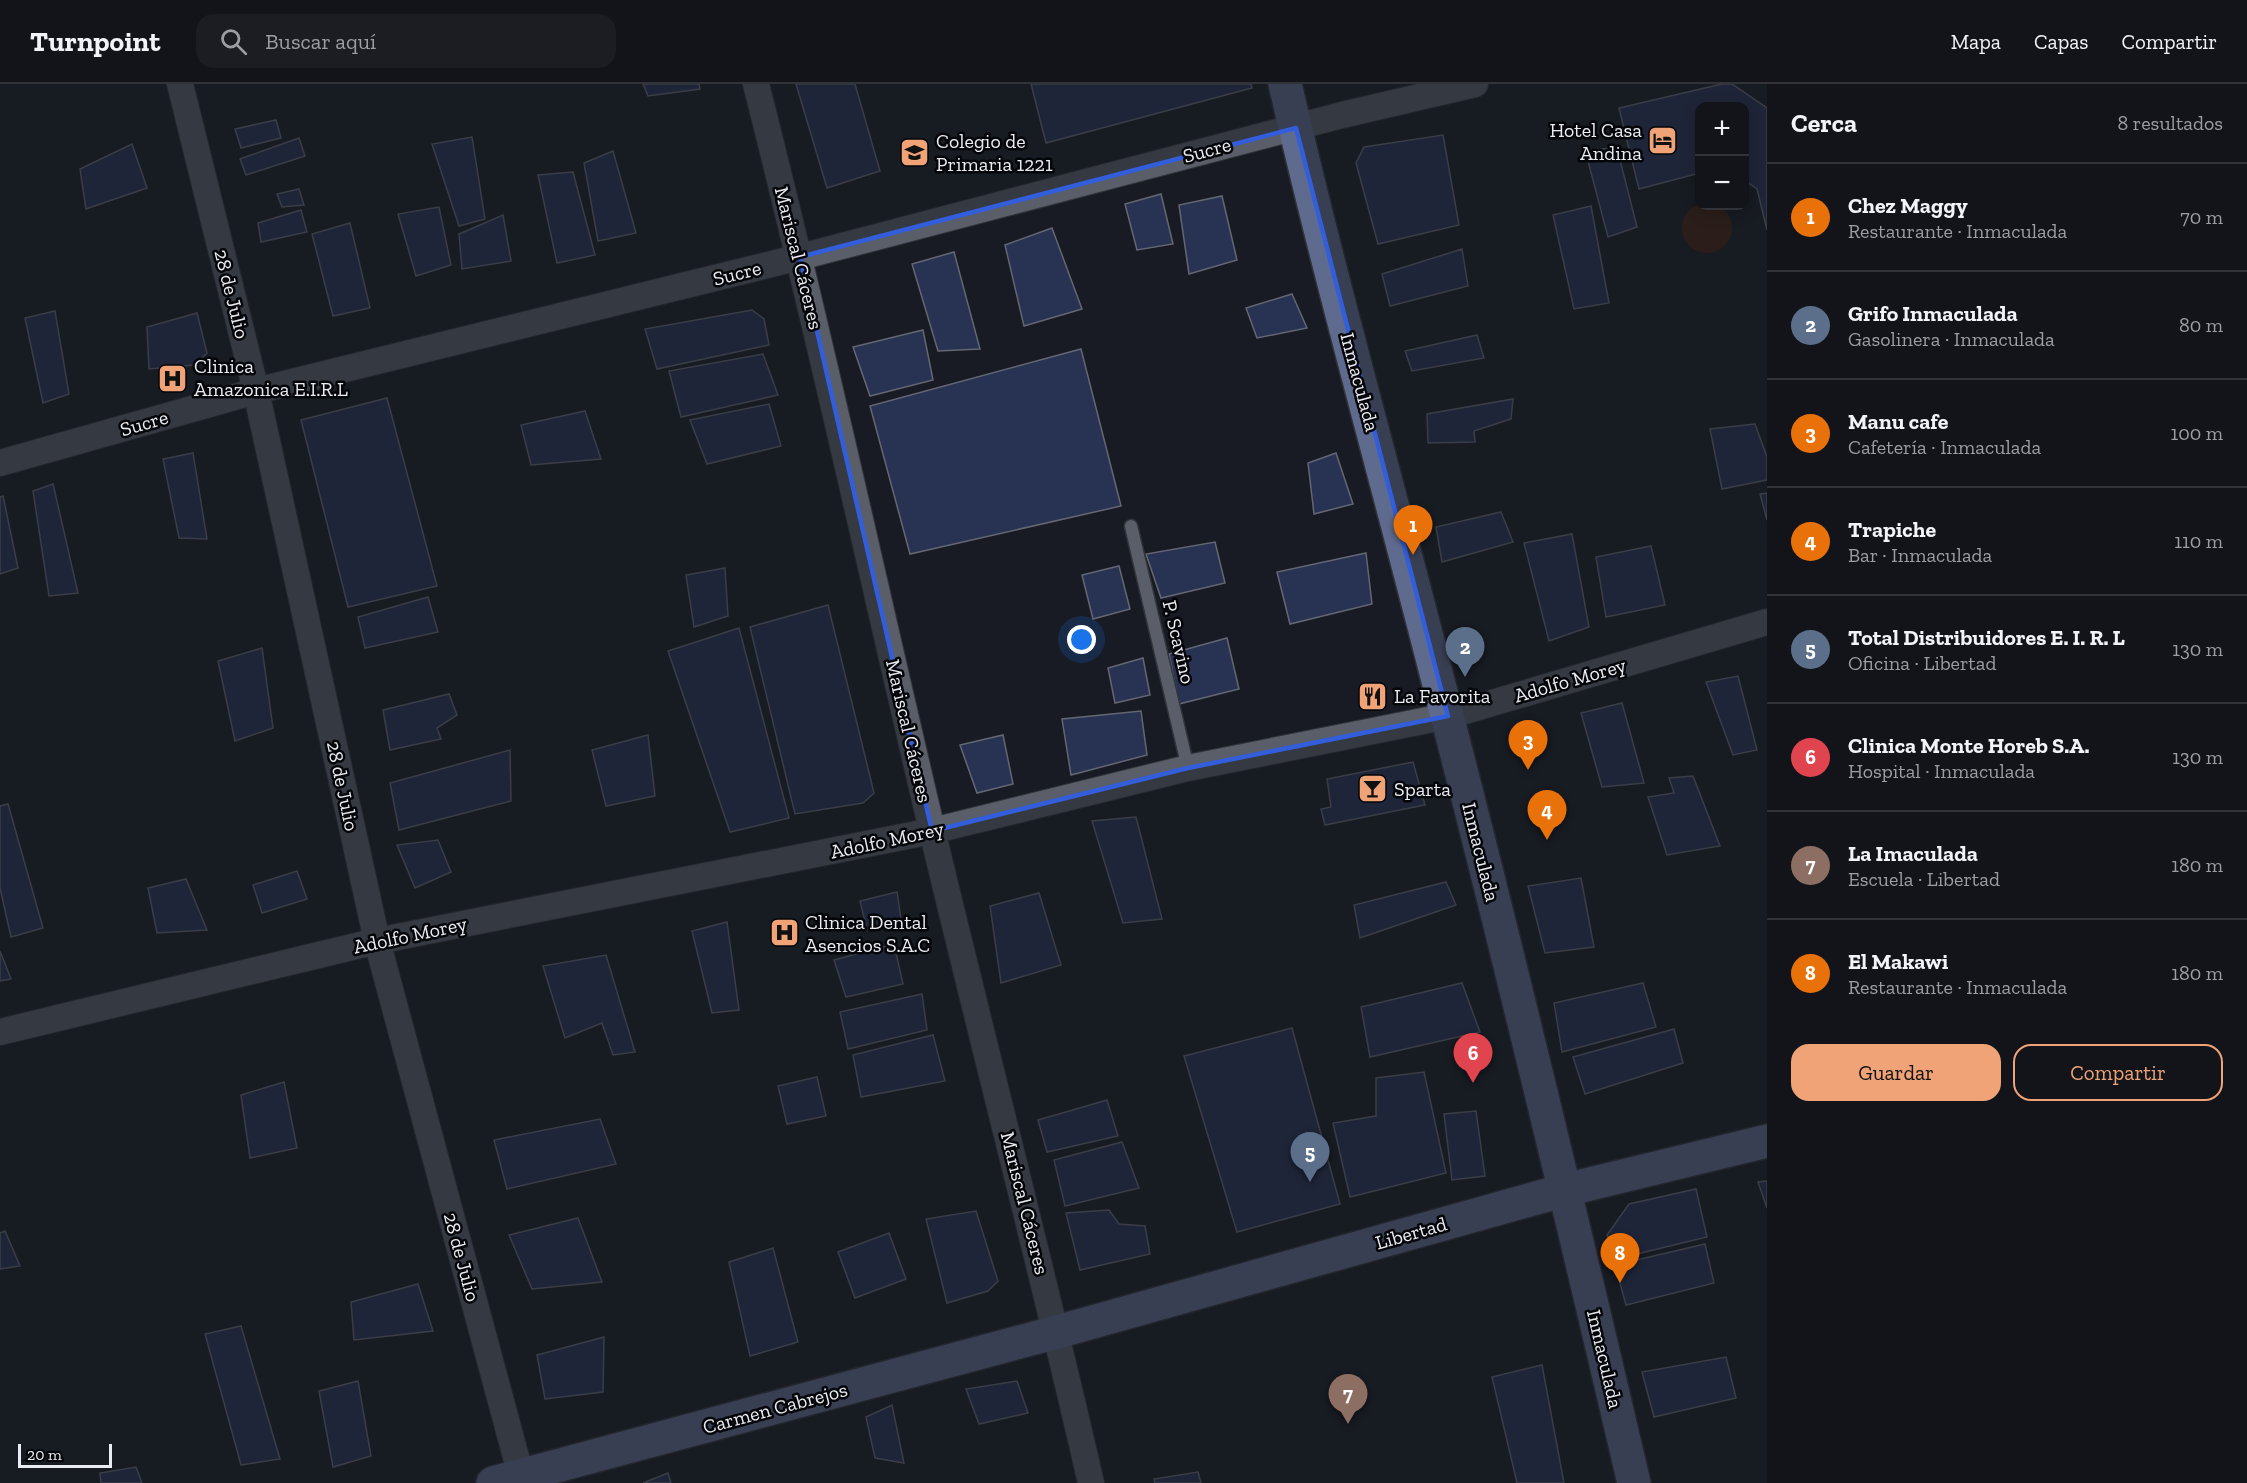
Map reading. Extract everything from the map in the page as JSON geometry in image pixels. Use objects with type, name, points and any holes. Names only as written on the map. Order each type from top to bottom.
[{"type":"street","name":"28 de Julio","points":[[180,84],[256,391],[376,941],[512,1481]]},
{"type":"street","name":"Mariscal Cáceres","points":[[756,84],[800,257],[932,831],[1057,1332],[1091,1483]]},
{"type":"street","name":"Inmaculada","points":[[1286,84],[1448,716],[1565,1190],[1634,1483]]},
{"type":"street","name":"Sucre","points":[[0,463],[256,391],[800,257],[1296,128],[1475,84]]},
{"type":"street","name":"Adolfo Morey","points":[[0,1032],[376,941],[932,831],[1188,768],[1448,716],[1767,622]]},
{"type":"street","name":"Libertad","points":[[1057,1332],[1565,1190],[1767,1141]]},
{"type":"street","name":"Carmen Cabrejos","points":[[512,1481],[1057,1332]]},
{"type":"lane","name":"P. Scavino","points":[[1131,526],[1188,768]]},
{"type":"highlighted area","points":[[1296,128],[1448,716],[1188,768],[932,831],[800,257]]},
{"type":"shaded area","points":[[1695,206],[1695,210],[1725,210],[1732,223],[1732,233],[1728,242],[1721,249],[1712,253],[1702,253],[1693,249],[1686,242],[1682,233],[1684,218]]},
{"type":"building","points":[[643,84],[699,84],[700,89],[648,96]]},
{"type":"building","points":[[796,84],[855,84],[880,171],[827,188]]},
{"type":"building","points":[[1031,84],[1251,84],[1252,88],[1046,143]]},
{"type":"building","name":"Hotel Casa Andina","points":[[1722,84],[1732,84],[1767,108],[1767,230],[1757,189],[1749,183],[1749,102],[1695,102],[1695,174],[1639,189],[1619,108]]},
{"type":"building","points":[[276,120],[281,138],[241,148],[235,129]]},
{"type":"building","points":[[1443,135],[1459,225],[1378,244],[1356,163],[1364,147]]},
{"type":"building","points":[[472,137],[485,219],[459,226],[432,144]]},
{"type":"building","points":[[299,138],[305,156],[246,175],[240,159]]},
{"type":"building","points":[[132,144],[147,188],[86,209],[80,169]]},
{"type":"building","points":[[1617,148],[1637,227],[1608,237],[1585,150]]},
{"type":"building","points":[[613,151],[636,233],[598,241],[584,163]]},
{"type":"building","points":[[573,172],[595,255],[557,263],[538,175]]},
{"type":"building","points":[[299,189],[304,205],[282,207],[277,194]]},
{"type":"building","points":[[1161,194],[1173,244],[1137,250],[1125,204]]},
{"type":"building","points":[[1222,196],[1237,260],[1189,274],[1179,205]]},
{"type":"building","points":[[1591,206],[1609,303],[1574,309],[1553,215]]},
{"type":"building","points":[[439,207],[451,265],[416,276],[398,214]]},
{"type":"building","points":[[301,210],[307,232],[261,242],[258,223]]},
{"type":"building","points":[[503,215],[511,261],[462,269],[459,234]]},
{"type":"building","points":[[350,223],[370,308],[333,316],[312,234]]},
{"type":"building","points":[[1052,228],[1082,309],[1024,326],[1005,245]]},
{"type":"building","points":[[1462,249],[1468,286],[1390,306],[1382,274]]},
{"type":"building","points":[[954,252],[980,349],[938,351],[912,264]]},
{"type":"building","points":[[1292,294],[1307,328],[1257,338],[1246,308]]},
{"type":"building","points":[[752,310],[764,319],[769,345],[657,369],[645,329]]},
{"type":"building","points":[[55,311],[69,394],[43,403],[25,318]]},
{"type":"building","points":[[197,313],[207,353],[195,365],[149,369],[147,327]]},
{"type":"building","points":[[923,330],[933,380],[870,396],[853,347]]},
{"type":"building","points":[[1477,335],[1484,358],[1412,371],[1405,351]]},
{"type":"building","points":[[1081,349],[1121,506],[910,554],[870,406]]},
{"type":"building","points":[[763,354],[778,395],[681,417],[669,371]]},
{"type":"building","points":[[387,398],[437,586],[348,607],[301,420]]},
{"type":"building","points":[[1513,399],[1511,419],[1474,431],[1475,442],[1428,443],[1427,414]]},
{"type":"building","points":[[769,404],[781,446],[707,464],[690,420]]},
{"type":"building","points":[[585,411],[601,459],[531,465],[521,425]]},
{"type":"building","points":[[1755,424],[1767,457],[1767,480],[1722,489],[1710,429]]},
{"type":"building","points":[[193,453],[207,539],[179,538],[163,459]]},
{"type":"building","points":[[1336,453],[1353,504],[1314,514],[1308,463]]},
{"type":"building","points":[[53,484],[78,593],[49,596],[33,491]]},
{"type":"building","points":[[1767,493],[1767,520],[1760,494]]},
{"type":"building","points":[[3,496],[18,568],[0,574],[0,497]]},
{"type":"building","points":[[1501,512],[1513,542],[1442,562],[1436,527]]},
{"type":"building","points":[[1572,534],[1589,627],[1549,641],[1524,543]]},
{"type":"building","points":[[1215,542],[1225,583],[1161,598],[1146,554]]},
{"type":"building","points":[[1651,546],[1665,605],[1606,617],[1596,557]]},
{"type":"building","points":[[1366,553],[1372,604],[1290,624],[1277,572]]},
{"type":"building","points":[[1119,566],[1130,609],[1093,619],[1082,575]]},
{"type":"building","points":[[725,568],[728,616],[694,627],[686,575]]},
{"type":"building","points":[[428,597],[438,632],[365,648],[358,617]]},
{"type":"building","points":[[828,605],[874,793],[863,803],[795,814],[750,627]]},
{"type":"building","points":[[739,628],[789,818],[730,832],[668,651]]},
{"type":"building","points":[[1227,638],[1239,689],[1179,704],[1169,654]]},
{"type":"building","points":[[262,648],[273,728],[235,741],[218,661]]},
{"type":"building","points":[[1143,658],[1150,695],[1115,703],[1108,668]]},
{"type":"building","points":[[1738,676],[1757,750],[1733,755],[1706,682]]},
{"type":"building","points":[[449,694],[457,715],[437,728],[441,739],[390,750],[383,710]]},
{"type":"building","points":[[1622,703],[1644,783],[1602,787],[1581,713]]},
{"type":"building","points":[[1141,711],[1147,755],[1071,775],[1062,719]]},
{"type":"building","points":[[648,735],[655,796],[606,806],[592,750]]},
{"type":"building","points":[[1003,735],[1013,784],[977,793],[960,745]]},
{"type":"building","points":[[510,750],[511,801],[399,830],[390,783]]},
{"type":"building","points":[[1413,762],[1425,805],[1325,825],[1321,809],[1331,807],[1327,779]]},
{"type":"building","points":[[1693,776],[1720,846],[1667,855],[1648,797],[1674,793],[1669,778]]},
{"type":"building","points":[[8,804],[43,928],[11,937],[0,888],[0,806]]},
{"type":"building","points":[[1136,817],[1162,919],[1123,923],[1092,821]]},
{"type":"building","points":[[438,840],[451,872],[415,888],[397,845]]},
{"type":"building","points":[[297,871],[307,899],[262,913],[253,885]]},
{"type":"building","points":[[1581,878],[1594,947],[1545,953],[1528,886]]},
{"type":"building","points":[[186,879],[207,930],[157,933],[148,888]]},
{"type":"building","points":[[1446,882],[1456,905],[1360,938],[1354,905]]},
{"type":"building","points":[[897,892],[901,919],[867,930],[860,901]]},
{"type":"building","points":[[1039,893],[1061,965],[1001,983],[990,906]]},
{"type":"building","points":[[727,922],[739,1010],[712,1013],[692,931]]},
{"type":"building","points":[[894,944],[903,984],[846,997],[834,960]]},
{"type":"building","points":[[0,951],[11,979],[0,981]]},
{"type":"building","points":[[606,955],[635,1052],[613,1055],[602,1023],[565,1038],[543,966]]},
{"type":"building","points":[[1462,983],[1480,1032],[1370,1057],[1361,1007]]},
{"type":"building","points":[[1643,983],[1656,1027],[1562,1052],[1554,1003]]},
{"type":"building","points":[[922,994],[927,1030],[848,1049],[840,1012]]},
{"type":"building","points":[[1292,1028],[1340,1204],[1237,1232],[1184,1056]]},
{"type":"building","points":[[1674,1029],[1683,1063],[1585,1094],[1573,1057]]},
{"type":"building","points":[[933,1035],[945,1081],[861,1097],[853,1055]]},
{"type":"building","points":[[1424,1072],[1446,1173],[1350,1197],[1333,1123],[1376,1116],[1376,1078]]},
{"type":"building","points":[[817,1077],[826,1116],[787,1124],[778,1086]]},
{"type":"building","points":[[284,1082],[297,1148],[250,1158],[241,1095]]},
{"type":"building","points":[[1107,1100],[1118,1136],[1047,1152],[1038,1120]]},
{"type":"building","points":[[1476,1111],[1485,1176],[1452,1180],[1444,1114]]},
{"type":"building","points":[[600,1119],[616,1164],[507,1189],[494,1140]]},
{"type":"building","points":[[1122,1142],[1139,1188],[1065,1206],[1054,1160]]},
{"type":"building","points":[[1767,1181],[1767,1208],[1758,1182]]},
{"type":"building","points":[[1696,1189],[1707,1237],[1616,1259],[1607,1235],[1629,1204]]},
{"type":"building","points":[[1109,1210],[1119,1224],[1145,1226],[1150,1254],[1080,1270],[1066,1213]]},
{"type":"building","points":[[976,1211],[998,1281],[988,1291],[947,1303],[926,1219]]},
{"type":"building","points":[[578,1218],[602,1282],[532,1289],[509,1235]]},
{"type":"building","points":[[5,1231],[20,1266],[0,1269],[0,1233]]},
{"type":"building","points":[[889,1233],[906,1279],[855,1298],[838,1252]]},
{"type":"building","points":[[1705,1244],[1714,1283],[1626,1305],[1615,1265]]},
{"type":"building","points":[[773,1248],[798,1342],[750,1356],[729,1262]]},
{"type":"building","points":[[418,1284],[433,1331],[354,1340],[351,1302]]},
{"type":"building","points":[[241,1326],[280,1459],[241,1465],[205,1334]]},
{"type":"building","points":[[604,1337],[603,1392],[545,1399],[537,1355]]},
{"type":"building","points":[[1726,1357],[1736,1398],[1654,1417],[1642,1372]]},
{"type":"building","points":[[1542,1365],[1564,1483],[1517,1483],[1492,1377]]},
{"type":"building","points":[[358,1381],[371,1456],[333,1467],[319,1391]]},
{"type":"building","points":[[1017,1381],[1028,1413],[979,1424],[966,1389]]},
{"type":"building","points":[[892,1405],[904,1463],[875,1458],[866,1417]]},
{"type":"building","points":[[136,1467],[142,1483],[101,1483],[100,1473]]},
{"type":"building","points":[[1198,1472],[1201,1483],[1155,1483],[1154,1479]]},
{"type":"building","points":[[668,1473],[671,1483],[643,1483]]},
{"type":"place","name":"Hotel Casa Andina","points":[[1663,141]]},
{"type":"place","name":"Colegio de Primaria 1221","points":[[915,152]]},
{"type":"place","name":"Clinica Amazonica E.I.R.L","points":[[173,378]]},
{"type":"place","name":"Chez Maggy","points":[[1413,555]]},
{"type":"place","name":"Grifo Inmaculada","points":[[1465,677]]},
{"type":"place","name":"La Favorita","points":[[1373,696]]},
{"type":"place","name":"Manu cafe","points":[[1528,770]]},
{"type":"place","name":"Sparta","points":[[1373,789]]},
{"type":"place","name":"Trapiche","points":[[1547,840]]},
{"type":"place","name":"Clinica Dental Asencios S.A.C","points":[[784,933]]},
{"type":"place","name":"Clinica Monte Horeb S.A.","points":[[1473,1083]]},
{"type":"place","name":"Total Distribuidores E. I. R. L","points":[[1310,1182]]},
{"type":"place","name":"El Makawi","points":[[1620,1283]]},
{"type":"place","name":"La Imaculada","points":[[1348,1424]]}]
